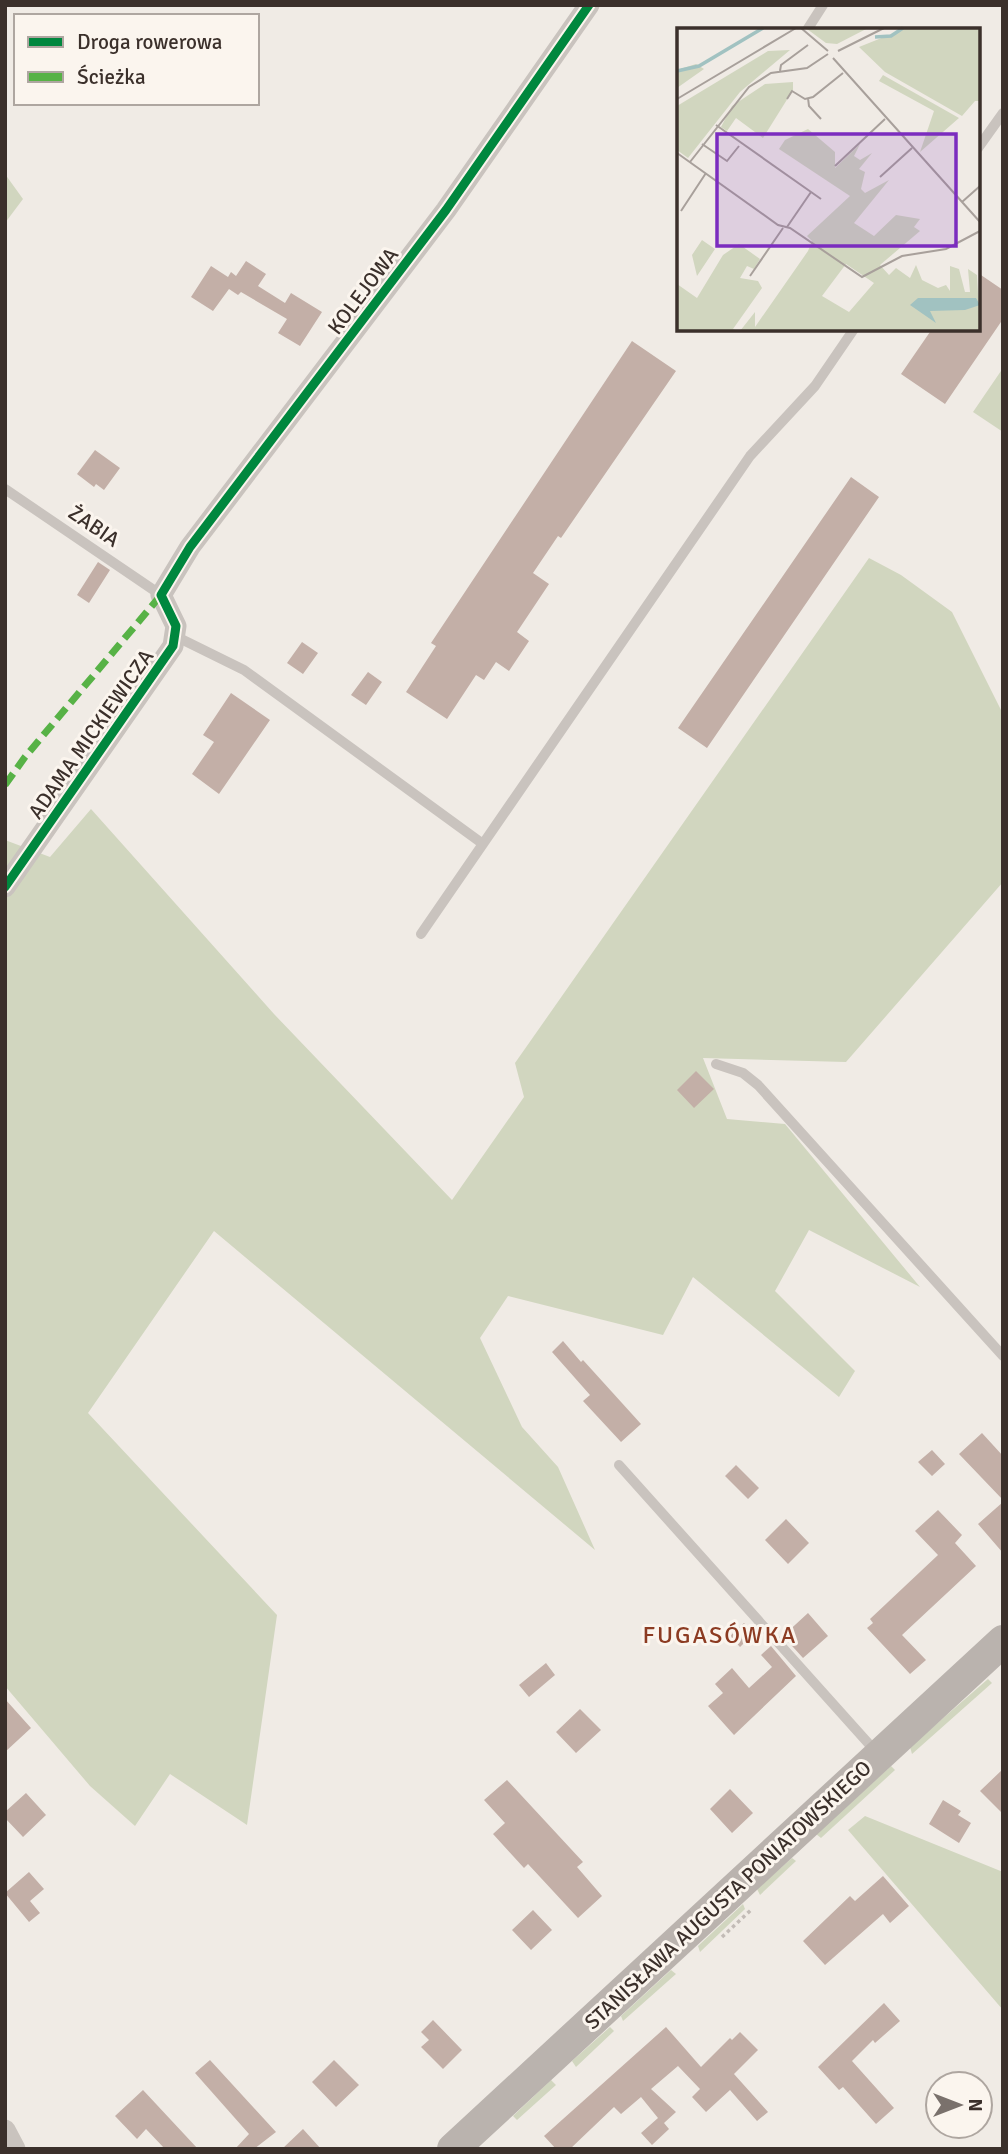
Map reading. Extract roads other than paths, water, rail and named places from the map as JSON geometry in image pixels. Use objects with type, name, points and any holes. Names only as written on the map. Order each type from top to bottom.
[{"type":"main road","name":"STANISŁAWA AUGUSTA PONIATOWSKIEGO","points":[[453,2149],[1003,1641]]},
{"type":"street","name":"KOLEJOWA","points":[[161,595],[190,547],[446,210],[589,5]]},
{"type":"street","name":"ADAMA MICKIEWICZA","points":[[5,887],[167,655],[176,636],[176,626],[161,595]]},
{"type":"street","points":[[5,2130],[15,2149]]},
{"type":"lane","points":[[808,28],[823,5]]},
{"type":"lane","points":[[980,145],[1003,113]]},
{"type":"lane","points":[[421,934],[750,456],[815,386],[853,331]]},
{"type":"lane","name":"ŻABIA","points":[[5,489],[161,595]]},
{"type":"lane","points":[[176,636],[244,670],[483,844]]},
{"type":"lane","points":[[716,1065],[743,1073],[758,1085],[1003,1356]]},
{"type":"lane","points":[[619,1465],[879,1755]]},
{"type":"district","name":"FUGASÓWKA","points":[[720,1635]]}]
